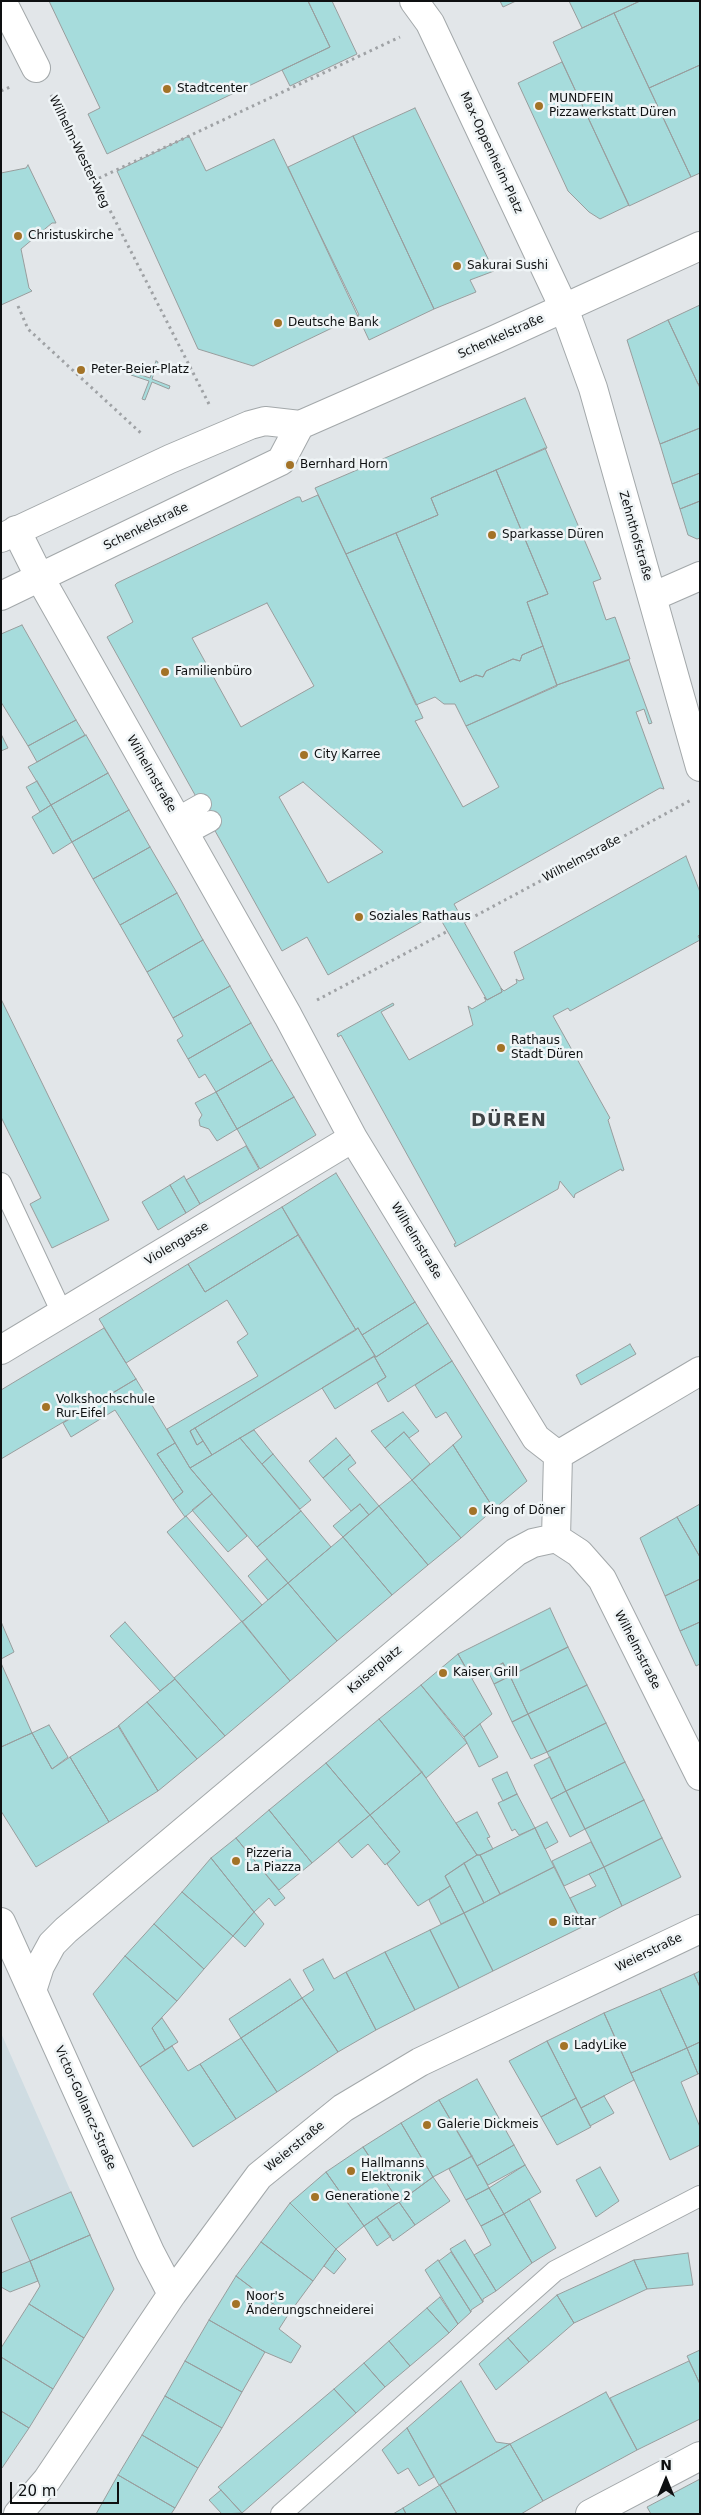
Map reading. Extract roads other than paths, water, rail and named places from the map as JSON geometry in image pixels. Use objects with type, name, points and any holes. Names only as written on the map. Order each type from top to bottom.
[{"type":"street","points":[[2,1],[36,68]]},
{"type":"street","name":"Max-Oppenheim-Platz","points":[[414,1],[430,23],[564,308]]},
{"type":"street","name":"Schenkelstraße","points":[[1,596],[281,461],[300,425],[700,246]]},
{"type":"street","name":"Zehnthofstraße","points":[[564,308],[593,388],[700,767]]},
{"type":"street","points":[[9,534],[170,459],[225,436],[266,421],[300,425]]},
{"type":"street","name":"Wilhelmstraße","points":[[9,534],[40,578],[288,1016],[353,1138],[536,1438],[558,1455]]},
{"type":"street","points":[[652,597],[700,576]]},
{"type":"street","name":"Violengasse","points":[[1,1350],[353,1138]]},
{"type":"street","points":[[556,1538],[558,1455],[700,1371]]},
{"type":"street","name":"Wilhelmstraße","points":[[556,1538],[579,1553],[602,1580],[700,1776]]},
{"type":"street","name":"Kaiserplatz","points":[[32,1991],[40,1966],[52,1944],[66,1930],[516,1552],[533,1542],[556,1538]]},
{"type":"street","name":"Victor-Gollancz-Straße","points":[[1,1922],[150,2252],[172,2294]]},
{"type":"street","name":"Weierstraße","points":[[18,2514],[46,2480],[172,2294],[259,2176],[343,2108],[420,2062],[700,1929]]},
{"type":"street","points":[[599,2511],[700,2456]]},
{"type":"lane","points":[[184,833],[201,804]]},
{"type":"lane","points":[[184,833],[211,821]]},
{"type":"lane","points":[[1,1183],[62,1313]]},
{"type":"lane","points":[[281,2514],[555,2270],[700,2196]]},
{"type":"place","name":"Stadtcenter","points":[[167,89]]},
{"type":"place","name":"MUNDFEIN Pizzawerkstatt Düren","points":[[539,106]]},
{"type":"place","name":"Christuskirche","points":[[18,236]]},
{"type":"place","name":"Sakurai Sushi","points":[[457,266]]},
{"type":"place","name":"Deutsche Bank","points":[[278,323]]},
{"type":"place","name":"Peter-Beier-Platz","points":[[81,370]]},
{"type":"place","name":"Bernhard Horn","points":[[290,465]]},
{"type":"place","name":"Sparkasse Düren","points":[[492,535]]},
{"type":"place","name":"Familienbüro","points":[[165,672]]},
{"type":"place","name":"City Karree","points":[[304,755]]},
{"type":"place","name":"Soziales Rathaus","points":[[359,917]]},
{"type":"place","name":"Rathaus Stadt Düren","points":[[501,1048]]},
{"type":"place","name":"Volkshochschule Rur-Eifel","points":[[46,1407]]},
{"type":"place","name":"King of Döner","points":[[473,1511]]},
{"type":"place","name":"Kaiser Grill","points":[[443,1673]]},
{"type":"place","name":"Pizzeria La Piazza","points":[[236,1861]]},
{"type":"place","name":"Bittar","points":[[553,1922]]},
{"type":"place","name":"LadyLike","points":[[564,2046]]},
{"type":"place","name":"Galerie Dickmeis","points":[[427,2125]]},
{"type":"place","name":"Hallmanns Elektronik","points":[[351,2171]]},
{"type":"place","name":"Generatione 2","points":[[315,2197]]},
{"type":"place","name":"Noor's Änderungschneiderei","points":[[236,2304]]},
{"type":"district","name":"DÜREN","points":[[509,1121]]}]
